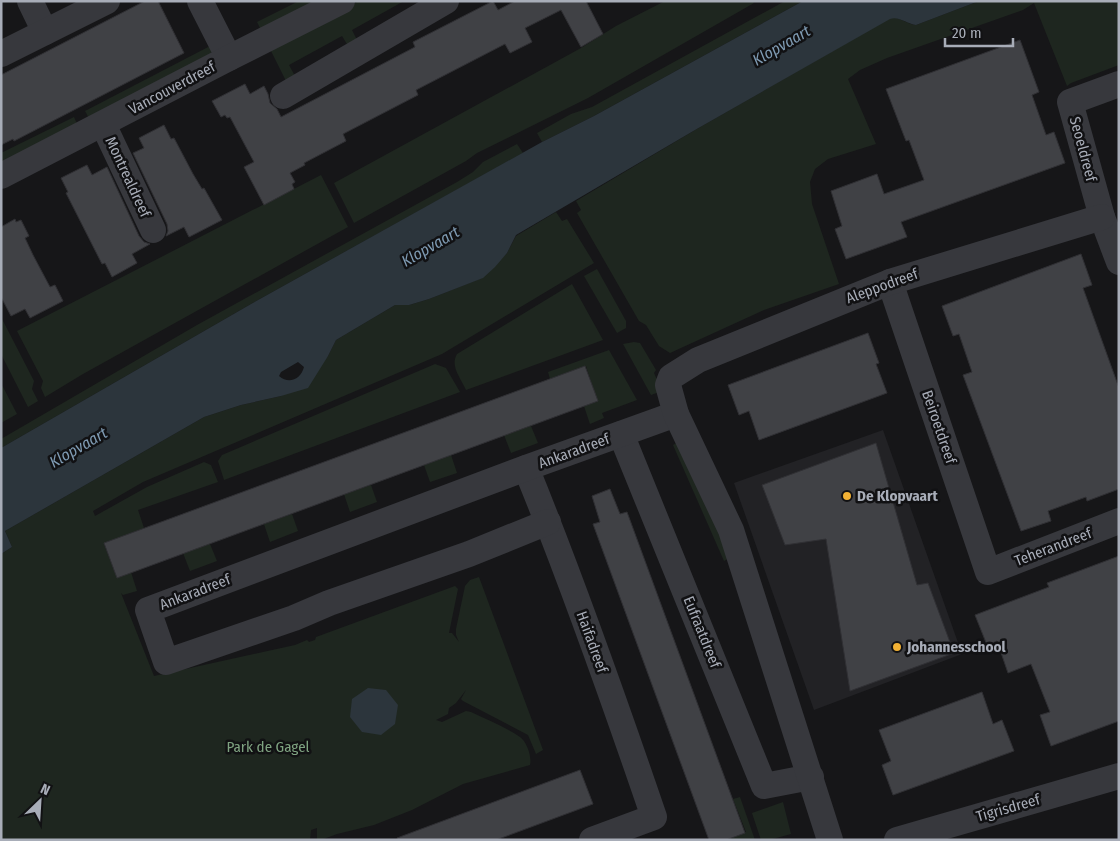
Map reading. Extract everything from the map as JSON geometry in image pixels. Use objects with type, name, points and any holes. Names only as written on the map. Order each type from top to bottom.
[{"type":"street","points":[[30,1],[45,32]]},
{"type":"street","points":[[1,54],[107,1]]},
{"type":"street","points":[[200,1],[229,58]]},
{"type":"street","name":"Vancouverdreef","points":[[1,176],[342,1]]},
{"type":"street","points":[[283,96],[446,1]]},
{"type":"street","name":"Seoeldreef","points":[[1102,217],[1070,102],[1119,84]]},
{"type":"street","name":"Montrealdreef","points":[[103,124],[153,230]]},
{"type":"street","points":[[1102,217],[1119,262]]},
{"type":"street","name":"Aleppodreef","points":[[676,414],[668,385],[670,377],[698,360],[890,282],[1102,217]]},
{"type":"street","name":"Beiroetdreef","points":[[890,282],[988,572]]},
{"type":"street","points":[[676,414],[731,530],[830,840]]},
{"type":"street","name":"Ankaradreef","points":[[548,522],[469,554],[329,603],[294,618],[166,662],[148,610],[526,468],[676,414]]},
{"type":"street","name":"Eufraatdreef","points":[[621,434],[764,786],[811,777]]},
{"type":"street","name":"Haifadreef","points":[[526,468],[548,522],[654,817],[592,840]]},
{"type":"street","name":"Teherandreef","points":[[988,572],[1119,521]]},
{"type":"street","name":"Tigrisdreef","points":[[897,840],[1119,776]]},
{"type":"shaded area","points":[[883,430],[962,654],[814,710],[734,483]]},
{"type":"green space","points":[[299,1],[322,1],[262,32],[257,22]]},
{"type":"green space","points":[[359,1],[404,1],[352,30],[359,44],[350,49],[342,36],[289,65],[296,78],[287,83],[269,47]]},
{"type":"green space","points":[[665,1],[752,1],[754,3],[588,98],[477,153],[466,161],[354,223],[334,183],[581,48],[616,26]]},
{"type":"green space","points":[[785,1],[803,1],[594,116],[542,142],[537,133],[571,114],[592,107]]},
{"type":"green space","points":[[979,1],[1119,1],[1119,65],[1067,86],[1034,3],[1023,10],[887,58],[860,70],[848,79],[876,144],[828,159],[815,169],[810,182],[812,204],[839,284],[764,310],[670,353],[659,346],[646,325],[639,321],[577,213],[581,210],[576,201],[892,17],[916,25]]},
{"type":"green space","points":[[212,45],[209,59],[90,120],[85,111]]},
{"type":"green space","points":[[74,117],[78,126],[1,166],[1,153]]},
{"type":"green space","points":[[517,144],[523,153],[251,304],[1,448],[1,439],[197,325],[457,182],[473,172],[483,162]]},
{"type":"green space","points":[[321,175],[348,227],[45,397],[41,388],[43,381],[17,331]]},
{"type":"green space","name":"Park de Gagel","points":[[556,212],[562,221],[567,219],[594,263],[442,354],[143,482],[93,511],[95,516],[147,487],[204,462],[211,465],[218,482],[138,510],[144,528],[104,544],[117,578],[131,572],[137,591],[123,595],[121,593],[154,676],[295,645],[307,640],[309,642],[315,640],[316,637],[455,586],[458,589],[449,633],[452,633],[459,642],[456,629],[465,586],[470,580],[479,577],[543,750],[536,754],[528,735],[463,701],[461,699],[466,690],[456,703],[449,708],[448,714],[436,720],[442,722],[466,711],[515,733],[523,739],[527,746],[530,754],[530,765],[463,784],[412,810],[374,825],[321,840],[317,839],[317,828],[311,830],[310,840],[1,840],[1,554],[12,547],[5,531],[204,417],[241,405],[281,396],[328,356],[336,340],[395,305],[409,305],[429,299],[482,278],[507,253],[516,236]]},
{"type":"green space","points":[[597,269],[626,321],[626,328],[617,333],[584,276]]},
{"type":"green space","points":[[572,284],[603,340],[466,390],[455,367],[457,354]]},
{"type":"green space","points":[[1,317],[34,381],[32,389],[38,401],[28,407],[1,354]]},
{"type":"green space","points":[[640,343],[656,370],[654,373],[662,391],[651,395],[623,344]]},
{"type":"green space","points":[[609,350],[637,400],[602,413],[604,418],[590,424],[584,406],[597,400],[586,366],[550,379],[548,372]]},
{"type":"green space","points":[[435,364],[446,368],[460,392],[224,480],[218,461],[222,455]]},
{"type":"green space","points":[[1,386],[17,414],[1,423]]},
{"type":"green space","points":[[531,426],[538,443],[511,453],[504,435]]},
{"type":"green space","points":[[677,443],[731,557],[724,561],[673,445]]},
{"type":"green space","points":[[451,455],[457,473],[430,482],[424,465]]},
{"type":"green space","points":[[371,485],[377,502],[350,512],[344,494]]},
{"type":"green space","points":[[292,514],[298,531],[270,542],[264,524]]},
{"type":"green space","points":[[210,544],[217,561],[190,571],[183,553]]},
{"type":"green space","points":[[740,797],[755,840],[727,840],[746,832],[733,799]]},
{"type":"green space","points":[[783,802],[791,834],[769,840],[761,840],[752,813]]},
{"type":"water","name":"Klopvaart","points":[[803,1],[979,1],[916,25],[893,18],[890,19],[516,235],[507,253],[483,278],[429,299],[409,305],[395,305],[336,340],[308,388],[241,405],[204,417],[5,531],[12,547],[1,554],[1,448],[251,304],[542,142],[594,116]],"holes":[[[298,362],[304,367],[300,375],[294,379],[287,380],[279,376],[281,372]]]},
{"type":"water","points":[[368,688],[386,690],[398,705],[395,724],[381,735],[362,732],[350,717],[352,699]]},
{"type":"building","points":[[145,1],[158,1],[184,53],[14,141],[13,139],[1,145],[1,75]]},
{"type":"building","points":[[493,1],[498,10],[515,1],[586,1],[603,34],[581,47],[561,10],[525,28],[532,42],[510,53],[505,44],[416,90],[418,95],[343,134],[346,141],[304,163],[305,165],[290,173],[295,182],[292,184],[294,189],[264,205],[244,167],[254,162],[230,117],[227,118],[225,115],[221,117],[212,101],[245,84],[250,94],[264,86],[270,103],[277,109],[281,117],[415,47],[413,42]]},
{"type":"building","points":[[1020,40],[1039,92],[1032,95],[1046,135],[1054,132],[1065,163],[901,222],[907,237],[846,259],[835,229],[842,226],[831,191],[877,174],[884,194],[924,180],[909,140],[906,141],[886,89]]},
{"type":"building","points":[[164,125],[171,139],[174,138],[193,174],[202,189],[204,188],[222,220],[189,237],[184,227],[166,236],[168,231],[167,224],[133,153],[144,148],[139,138]]},
{"type":"building","points":[[87,165],[92,175],[107,167],[139,236],[144,242],[150,244],[132,254],[137,263],[112,277],[105,263],[102,264],[66,193],[68,192],[61,178]]},
{"type":"building","points":[[15,219],[16,222],[21,220],[29,236],[25,238],[33,255],[50,287],[55,285],[63,301],[30,318],[25,309],[11,316],[1,297],[1,227]]},
{"type":"building","points":[[1081,254],[1092,285],[1083,288],[1119,388],[1119,489],[1087,501],[1086,497],[1048,511],[1051,521],[1021,531],[963,375],[972,372],[959,334],[953,336],[942,306]]},
{"type":"building","points":[[868,333],[879,363],[876,364],[887,393],[759,440],[749,411],[739,415],[728,385]]},
{"type":"building","points":[[585,366],[598,401],[117,578],[104,543]]},
{"type":"building","points":[[876,443],[917,585],[928,583],[954,653],[850,691],[826,539],[785,545],[762,485]]},
{"type":"building","points":[[610,489],[620,514],[627,512],[745,833],[726,840],[709,840],[593,524],[600,522],[592,496]]},
{"type":"building","points":[[1119,556],[1119,721],[1051,746],[1040,715],[1050,712],[1031,664],[1008,673],[997,641],[987,645],[975,615],[1049,587],[1047,583]]},
{"type":"building","points":[[982,692],[993,724],[1002,720],[1014,751],[893,795],[882,765],[891,761],[879,730]]},
{"type":"building","points":[[580,770],[593,804],[496,840],[398,840],[397,838]]},
{"type":"place","name":"De Klopvaart","points":[[847,496]]},
{"type":"place","name":"Johannesschool","points":[[897,647]]}]
